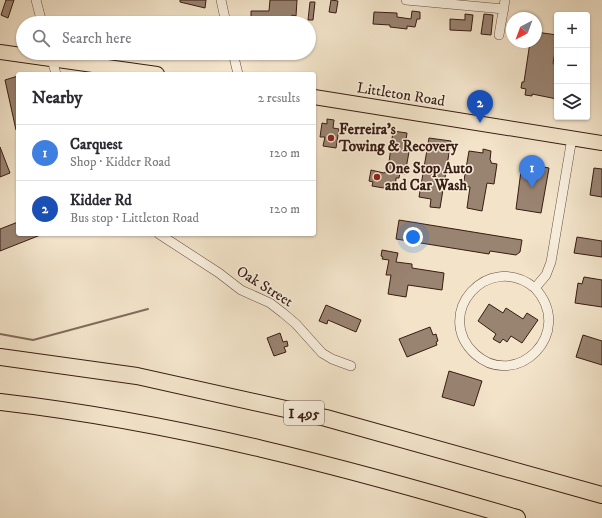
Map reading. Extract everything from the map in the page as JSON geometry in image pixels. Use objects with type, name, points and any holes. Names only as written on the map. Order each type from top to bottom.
[{"type":"highway","name":"I 495","points":[[0,357],[137,376],[311,414],[602,495]]},
{"type":"highway","points":[[0,402],[127,421],[242,444],[354,472],[518,518]]},
{"type":"main road","points":[[0,52],[16,53]]},
{"type":"main road","points":[[75,60],[145,72]]},
{"type":"main road","name":"Littleton Road","points":[[316,97],[602,143]]},
{"type":"street","points":[[36,0],[40,16]]},
{"type":"street","points":[[221,0],[224,16]]},
{"type":"street","points":[[406,0],[504,4],[499,35]]},
{"type":"street","points":[[52,60],[55,72]]},
{"type":"street","points":[[235,60],[238,72]]},
{"type":"street","points":[[535,288],[546,275],[551,262],[572,138]]},
{"type":"street","name":"Oak Street","points":[[162,236],[219,273],[242,290],[270,303],[296,324],[322,353],[332,359],[352,366]]},
{"type":"street","points":[[500,276],[519,279],[535,288],[546,304],[549,320],[546,337],[538,351],[524,360],[508,365],[492,363],[477,356],[466,343],[461,328],[460,319],[462,307],[472,290],[482,282],[500,276]]},
{"type":"building","points":[[6,0],[14,0],[8,18],[1,15]]},
{"type":"building","points":[[180,0],[206,0],[205,8],[180,2]]},
{"type":"building","points":[[270,0],[297,0],[296,16],[251,16],[251,11],[269,11]]},
{"type":"building","points":[[331,0],[338,1],[336,13],[329,12]]},
{"type":"building","points":[[310,2],[315,2],[313,16],[308,16]]},
{"type":"building","points":[[412,11],[420,12],[420,19],[417,19],[415,27],[407,26],[407,29],[390,27],[390,25],[373,24],[374,12],[397,13],[397,17],[411,19]]},
{"type":"building","points":[[465,14],[473,15],[471,31],[450,30],[450,19],[465,20]]},
{"type":"building","points":[[484,14],[493,15],[491,35],[481,34]]},
{"type":"building","points":[[542,33],[554,35],[554,98],[532,94],[532,96],[525,95],[526,89],[521,88],[522,82],[524,82],[529,48],[542,48]]},
{"type":"building","points":[[16,77],[16,130],[5,80]]},
{"type":"building","name":"Ferreira's Towing & Recovery","points":[[327,119],[334,120],[333,128],[339,129],[336,148],[323,146],[325,137],[320,137],[322,123],[327,124]]},
{"type":"building","points":[[393,131],[407,133],[406,140],[411,141],[405,174],[400,173],[399,178],[396,178],[395,190],[372,186],[373,182],[369,181],[371,170],[384,173],[388,170]]},
{"type":"building","points":[[429,138],[451,141],[440,208],[430,207],[431,199],[419,197]]},
{"type":"building","points":[[0,147],[10,173],[0,177]]},
{"type":"building","points":[[483,149],[491,151],[491,163],[497,164],[494,184],[487,183],[482,211],[467,208],[470,187],[463,186],[469,151],[483,153]]},
{"type":"building","points":[[522,163],[549,168],[541,213],[516,209]]},
{"type":"building","points":[[594,168],[602,169],[602,197],[590,195]]},
{"type":"building","points":[[399,220],[522,240],[520,252],[516,255],[490,251],[489,254],[396,239]]},
{"type":"building","points":[[16,223],[16,236],[38,236],[0,251],[0,229]]},
{"type":"building","points":[[577,237],[602,241],[602,257],[574,253]]},
{"type":"building","points":[[382,250],[398,253],[396,262],[412,264],[412,268],[444,273],[442,290],[408,285],[406,297],[388,294],[391,275],[386,275],[389,260],[382,259]]},
{"type":"building","points":[[584,277],[602,280],[602,307],[575,303],[578,283],[582,284]]},
{"type":"building","points":[[489,304],[503,313],[506,308],[523,319],[527,313],[538,320],[522,343],[511,336],[507,342],[503,339],[500,343],[493,339],[496,334],[478,321]]},
{"type":"building","points":[[326,305],[361,320],[356,332],[328,320],[327,324],[319,321]]},
{"type":"building","points":[[430,327],[433,335],[436,334],[438,341],[436,342],[437,345],[407,357],[399,339]]},
{"type":"building","points":[[280,333],[283,342],[287,341],[288,346],[284,347],[286,352],[274,356],[267,338]]},
{"type":"building","points":[[583,335],[602,341],[602,365],[576,357]]},
{"type":"building","points":[[449,371],[482,381],[474,406],[442,397]]},
{"type":"waterway","points":[[0,334],[33,340],[148,309]]},
{"type":"place","name":"Kidder Rd","points":[[480,123]]},
{"type":"place","name":"Ferreira's Towing & Recovery","points":[[331,138]]},
{"type":"place","name":"One Stop Auto and Car Wash","points":[[377,177]]},
{"type":"place","name":"Carquest","points":[[532,188]]}]
